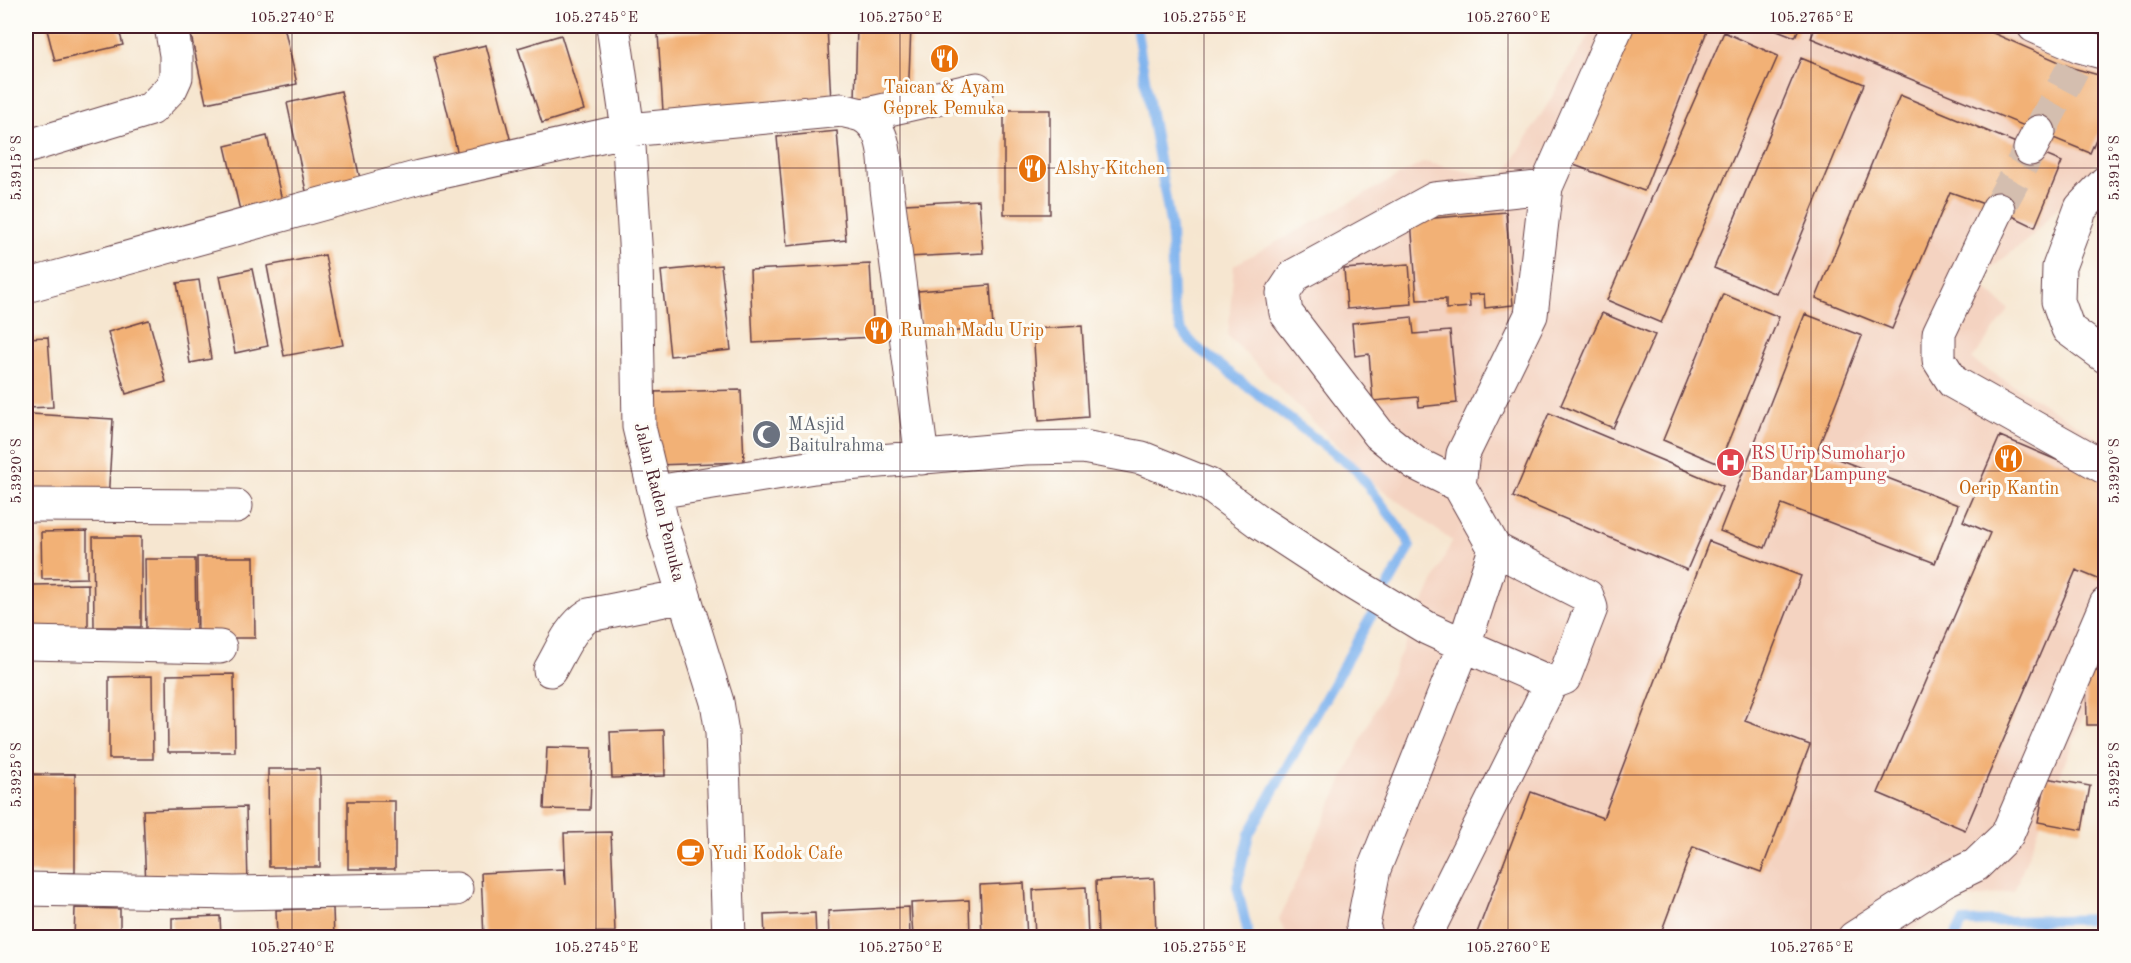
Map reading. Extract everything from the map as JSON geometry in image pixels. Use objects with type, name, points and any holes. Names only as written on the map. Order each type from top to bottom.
[{"type":"street","points":[[26,147],[151,109],[171,88],[176,77],[176,55],[171,26]]},
{"type":"street","name":"Jalan Raden Pemuka","points":[[613,26],[628,130],[636,259],[639,426],[656,492],[663,531],[717,702],[722,733],[729,938]]},
{"type":"street","points":[[1459,485],[1463,454],[1531,315],[1546,187],[1617,26]]},
{"type":"street","points":[[2034,26],[2086,56]]},
{"type":"street","points":[[863,116],[977,89]]},
{"type":"street","points":[[26,286],[419,177],[628,130],[842,110],[863,116],[877,128],[884,150],[886,189],[922,458]]},
{"type":"street","points":[[2106,182],[2081,208],[2059,267],[2058,301],[2068,330],[2106,357]]},
{"type":"street","points":[[1424,938],[1551,683],[1564,678],[1592,608],[1587,596],[1496,549],[1459,485],[1415,463],[1379,434],[1286,313],[1283,293],[1295,275],[1434,199],[1546,187]]},
{"type":"street","points":[[1998,209],[1939,333],[1939,360],[1953,382],[2106,468]]},
{"type":"street","points":[[656,492],[814,466],[1025,448],[1083,447],[1142,458],[1209,485],[1259,522],[1427,628],[1551,683]]},
{"type":"street","points":[[26,505],[236,506]]},
{"type":"street","points":[[1367,938],[1363,925],[1374,869],[1464,645],[1496,549]]},
{"type":"street","points":[[550,670],[571,633],[580,621],[589,615],[684,596]]},
{"type":"street","points":[[1854,938],[1943,881],[1976,865],[2007,835],[2106,604]]},
{"type":"street","points":[[26,643],[220,647]]},
{"type":"street","points":[[26,889],[234,893],[456,889]]},
{"type":"shaded area","name":"RS Urip Sumoharjo Bandar Lampung","points":[[1595,26],[2105,26],[2105,155],[2031,237],[1976,280],[2009,310],[1972,360],[2105,442],[2105,662],[2014,891],[1943,903],[1905,937],[1288,937],[1279,919],[1452,541],[1376,485],[1228,336],[1234,265],[1424,162],[1502,179]]},
{"type":"building","points":[[46,26],[118,26],[123,45],[55,61]]},
{"type":"building","points":[[189,26],[284,26],[297,84],[206,103]]},
{"type":"building","points":[[827,26],[831,101],[663,111],[658,34]]},
{"type":"building","points":[[857,26],[911,26],[908,102],[855,100]]},
{"type":"building","points":[[1629,26],[1709,26],[1644,191],[1574,165]]},
{"type":"building","points":[[1767,26],[1800,26],[1795,37]]},
{"type":"building","points":[[1816,26],[1977,26],[2073,68],[2106,77],[2106,116],[2090,153],[1811,38]]},
{"type":"building","points":[[1724,32],[1778,56],[1661,323],[1607,300]]},
{"type":"building","points":[[561,35],[584,110],[542,123],[518,48]]},
{"type":"building","points":[[486,45],[512,146],[459,159],[434,57]]},
{"type":"building","points":[[1801,58],[1864,84],[1777,294],[1714,268]]},
{"type":"building","points":[[341,91],[360,179],[306,191],[287,103]]},
{"type":"building","points":[[1900,95],[2062,162],[2035,227],[1998,209],[1950,192],[1892,329],[1816,298]]},
{"type":"building","points":[[1004,110],[1050,110],[1050,214],[1004,214]]},
{"type":"building","points":[[837,131],[846,240],[787,246],[777,137]]},
{"type":"building","points":[[267,136],[284,209],[242,219],[225,146]]},
{"type":"building","points":[[979,200],[983,253],[908,257],[905,204]]},
{"type":"building","points":[[1506,212],[1513,305],[1485,308],[1484,294],[1469,295],[1470,307],[1446,309],[1446,299],[1417,300],[1411,220]]},
{"type":"building","points":[[325,255],[343,345],[284,356],[267,266]]},
{"type":"building","points":[[870,264],[874,337],[753,343],[750,270]]},
{"type":"building","points":[[1409,264],[1412,304],[1347,309],[1344,269]]},
{"type":"building","points":[[721,265],[731,350],[670,356],[661,271]]},
{"type":"building","points":[[252,269],[268,346],[235,353],[220,276]]},
{"type":"building","points":[[199,280],[211,359],[190,363],[177,283]]},
{"type":"building","points":[[990,285],[993,328],[922,334],[918,291]]},
{"type":"building","points":[[1723,294],[1779,317],[1719,464],[1663,440]]},
{"type":"building","points":[[1602,313],[1655,335],[1613,428],[1561,405]]},
{"type":"building","points":[[1805,314],[1862,336],[1817,451],[1958,505],[1935,563],[1782,504],[1765,548],[1720,531]]},
{"type":"building","points":[[1412,317],[1414,334],[1450,331],[1457,403],[1419,407],[1418,397],[1373,401],[1369,354],[1355,356],[1352,323]]},
{"type":"building","points":[[149,320],[166,382],[126,394],[108,332]]},
{"type":"building","points":[[1082,326],[1088,417],[1039,421],[1033,329]]},
{"type":"building","points":[[48,337],[53,407],[26,408],[26,338]]},
{"type":"building","points":[[741,390],[744,462],[656,465],[653,392]]},
{"type":"building","points":[[1549,413],[1723,486],[1687,570],[1513,497]]},
{"type":"building","points":[[31,414],[113,419],[108,501],[27,496]]},
{"type":"building","points":[[2000,436],[2106,481],[2106,574],[2103,581],[2076,570],[1965,830],[1878,793],[1990,533],[1963,521]]},
{"type":"building","points":[[87,531],[87,578],[42,579],[41,532]]},
{"type":"building","points":[[93,537],[141,537],[141,627],[94,627]]},
{"type":"building","points":[[1709,541],[1801,576],[1745,721],[1810,745],[1761,872],[1693,847],[1659,938],[1585,938],[1564,930],[1561,938],[1475,938],[1531,792],[1603,818]]},
{"type":"building","points":[[197,557],[254,557],[255,638],[198,638]]},
{"type":"building","points":[[145,559],[195,559],[196,631],[146,631]]},
{"type":"building","points":[[26,574],[32,574],[32,585],[88,584],[88,636],[26,636]]},
{"type":"building","points":[[2086,671],[2106,671],[2106,725],[2087,725]]},
{"type":"building","points":[[234,674],[235,752],[168,752],[167,675]]},
{"type":"building","points":[[152,676],[153,759],[109,759],[109,677]]},
{"type":"building","points":[[664,730],[665,776],[612,778],[610,732]]},
{"type":"building","points":[[547,747],[592,748],[590,810],[544,809]]},
{"type":"building","points":[[268,769],[320,769],[320,867],[269,867]]},
{"type":"building","points":[[26,774],[75,774],[75,873],[26,873]]},
{"type":"building","points":[[2046,778],[2090,786],[2082,830],[2038,822]]},
{"type":"building","points":[[348,801],[395,801],[395,869],[348,869]]},
{"type":"building","points":[[246,807],[248,884],[146,887],[143,810]]},
{"type":"building","points":[[611,832],[615,932],[567,933],[567,938],[484,938],[481,873],[564,869],[566,885],[564,833]]},
{"type":"building","points":[[1154,878],[1156,934],[1098,936],[1096,881]]},
{"type":"building","points":[[1024,883],[1027,938],[982,938],[980,885]]},
{"type":"building","points":[[1086,887],[1088,938],[1035,938],[1033,890]]},
{"type":"building","points":[[969,900],[970,938],[913,938],[911,903]]},
{"type":"building","points":[[909,907],[910,938],[829,938],[828,911]]},
{"type":"building","points":[[75,908],[120,909],[120,938],[74,938]]},
{"type":"building","points":[[333,908],[334,938],[277,938],[276,910]]},
{"type":"building","points":[[815,913],[816,938],[765,938],[764,915]]},
{"type":"building","points":[[220,916],[221,938],[172,938],[172,918]]},
{"type":"waterway","points":[[1136,26],[1171,229],[1173,306],[1181,330],[1195,346],[1356,470],[1405,535],[1410,547],[1249,834],[1237,886],[1249,938]]},
{"type":"waterway","points":[[1954,938],[1963,922],[2106,919]]},
{"type":"tunnel","points":[[2039,132],[2073,68]]},
{"type":"tunnel","points":[[1998,209],[2030,149]]},
{"type":"place","name":"Taican & Ayam Geprek Pemuka","points":[[944,58]]},
{"type":"place","name":"Alshy Kitchen","points":[[1033,168]]},
{"type":"place","name":"Rumah Madu Urip","points":[[879,330]]},
{"type":"place","name":"MAsjid Baitulrahma","points":[[767,434]]},
{"type":"place","name":"Oerip Kantin","points":[[2009,459]]},
{"type":"place","name":"RS Urip Sumoharjo Bandar Lampung","points":[[1730,463]]},
{"type":"place","name":"Yudi Kodok Cafe","points":[[690,853]]}]
